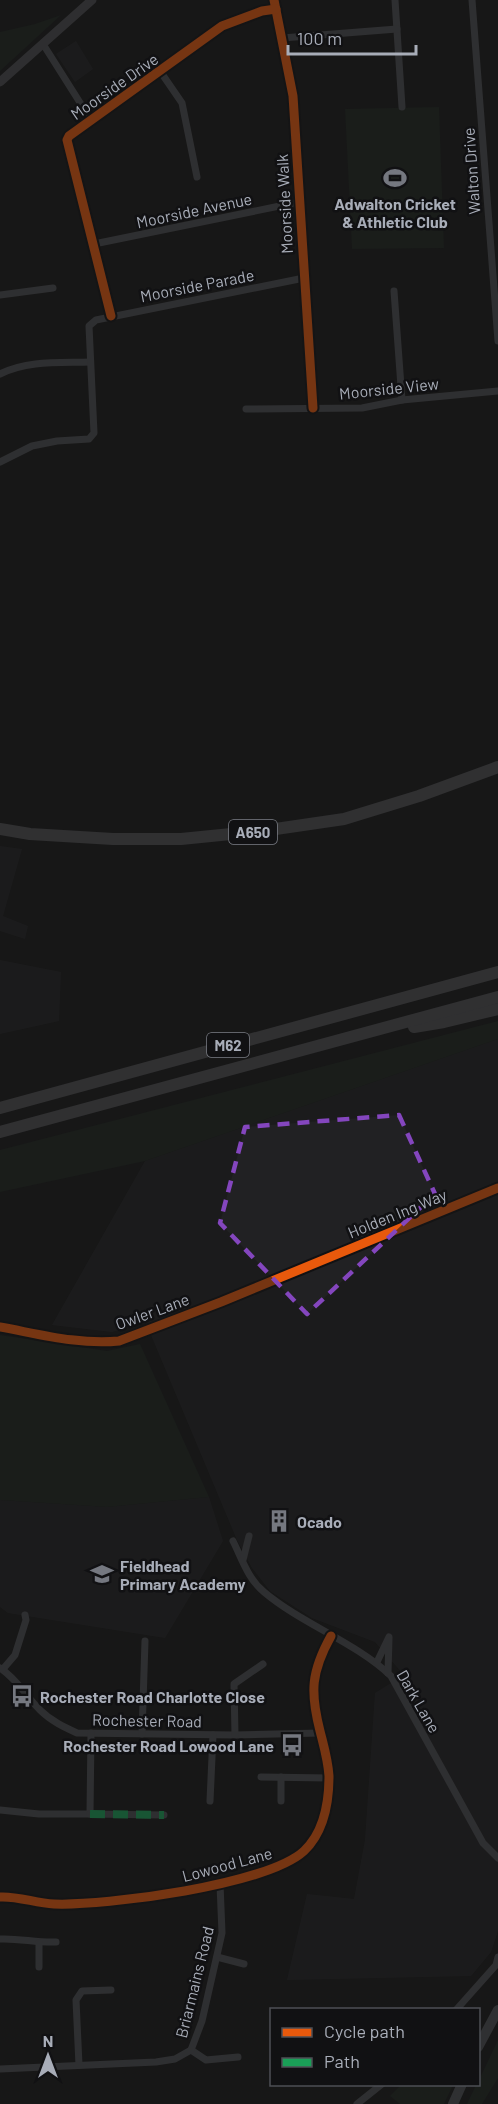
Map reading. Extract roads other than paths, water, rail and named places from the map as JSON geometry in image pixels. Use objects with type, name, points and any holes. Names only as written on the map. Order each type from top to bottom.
[{"type":"highway","name":"A650","points":[[0,829],[30,834],[113,839],[181,839],[262,831],[344,819],[419,796],[498,767]]},
{"type":"highway","name":"M62","points":[[0,1108],[498,972]]},
{"type":"highway","name":"M62","points":[[0,1132],[498,997]]},
{"type":"highway","name":"M62","points":[[346,1038],[444,1022],[498,1008]]},
{"type":"main road","points":[[480,2044],[498,2010]]},
{"type":"main road","points":[[453,2104],[462,2086]]},
{"type":"street","points":[[0,82],[92,0]]},
{"type":"street","name":"Moorside Walk","points":[[274,0],[293,96],[313,408]]},
{"type":"street","points":[[395,0],[402,107]]},
{"type":"street","name":"Walton Drive","points":[[472,0],[498,341]]},
{"type":"street","name":"Moorside Drive","points":[[111,316],[67,140],[69,136],[222,26],[262,11],[276,9]]},
{"type":"street","points":[[282,38],[398,29]]},
{"type":"street","points":[[43,44],[91,120]]},
{"type":"street","points":[[160,71],[182,103],[197,177]]},
{"type":"street","name":"Moorside Avenue","points":[[94,244],[299,202]]},
{"type":"street","name":"Moorside Parade","points":[[90,362],[89,326],[96,320],[304,278]]},
{"type":"street","points":[[0,296],[53,288]]},
{"type":"street","points":[[394,291],[402,400]]},
{"type":"street","points":[[0,374],[16,366],[90,362],[94,433],[89,440],[57,441],[32,446],[0,462]]},
{"type":"street","name":"Moorside View","points":[[246,409],[362,408],[402,400],[498,391]]},
{"type":"street","name":"Holden Ing Way","points":[[307,1266],[498,1188]]},
{"type":"street","name":"Owler Lane","points":[[0,1327],[60,1338],[103,1342],[119,1341],[307,1266]]},
{"type":"street","points":[[243,1560],[249,1536]]},
{"type":"street","name":"Dark Lane","points":[[233,1541],[248,1573],[263,1592],[331,1636],[377,1662],[388,1673],[483,1843],[498,1858]]},
{"type":"street","points":[[1,1668],[15,1655],[26,1620],[25,1615]]},
{"type":"street","name":"Lowood Lane","points":[[0,1897],[12,1896],[54,1904],[90,1903],[171,1893],[220,1884],[276,1868],[294,1859],[316,1837],[324,1821],[329,1778],[328,1760],[320,1733],[312,1685],[317,1663],[331,1636]]},
{"type":"street","points":[[377,1662],[389,1637],[388,1673]]},
{"type":"street","points":[[142,1734],[146,1641]]},
{"type":"street","points":[[235,1735],[234,1684],[262,1664]]},
{"type":"street","name":"Rochester Road","points":[[1,1668],[20,1684],[40,1710],[57,1724],[77,1733],[213,1735],[320,1733]]},
{"type":"street","points":[[90,1814],[91,1733]]},
{"type":"street","points":[[210,1801],[213,1735]]},
{"type":"street","points":[[261,1777],[329,1778]]},
{"type":"street","points":[[281,1777],[281,1801]]},
{"type":"street","points":[[0,1810],[39,1814],[164,1815]]},
{"type":"street","name":"Briarmains Road","points":[[0,2069],[156,2062],[175,2059],[191,2050],[202,2021],[217,1957],[223,1920],[220,1884]]},
{"type":"street","points":[[0,1939],[17,1938],[39,1943],[56,1942]]},
{"type":"street","points":[[39,1943],[39,1967]]},
{"type":"street","points":[[217,1957],[244,1964]]},
{"type":"street","points":[[458,2008],[496,1965],[498,1957]]},
{"type":"street","points":[[79,2065],[76,2000],[82,1991],[111,1990]]},
{"type":"street","name":"Briarmains Road","points":[[191,2050],[206,2060],[238,2057]]},
{"type":"street","points":[[357,2104],[381,2086]]},
{"type":"place","name":"Adwalton Cricket & Athletic Club","points":[[395,178]]},
{"type":"place","name":"Ocado","points":[[279,1521]]},
{"type":"place","name":"Fieldhead Primary Academy","points":[[102,1574]]},
{"type":"place","name":"Rochester Road Charlotte Close","points":[[22,1696]]},
{"type":"place","name":"Rochester Road Lowood Lane","points":[[292,1745]]}]
